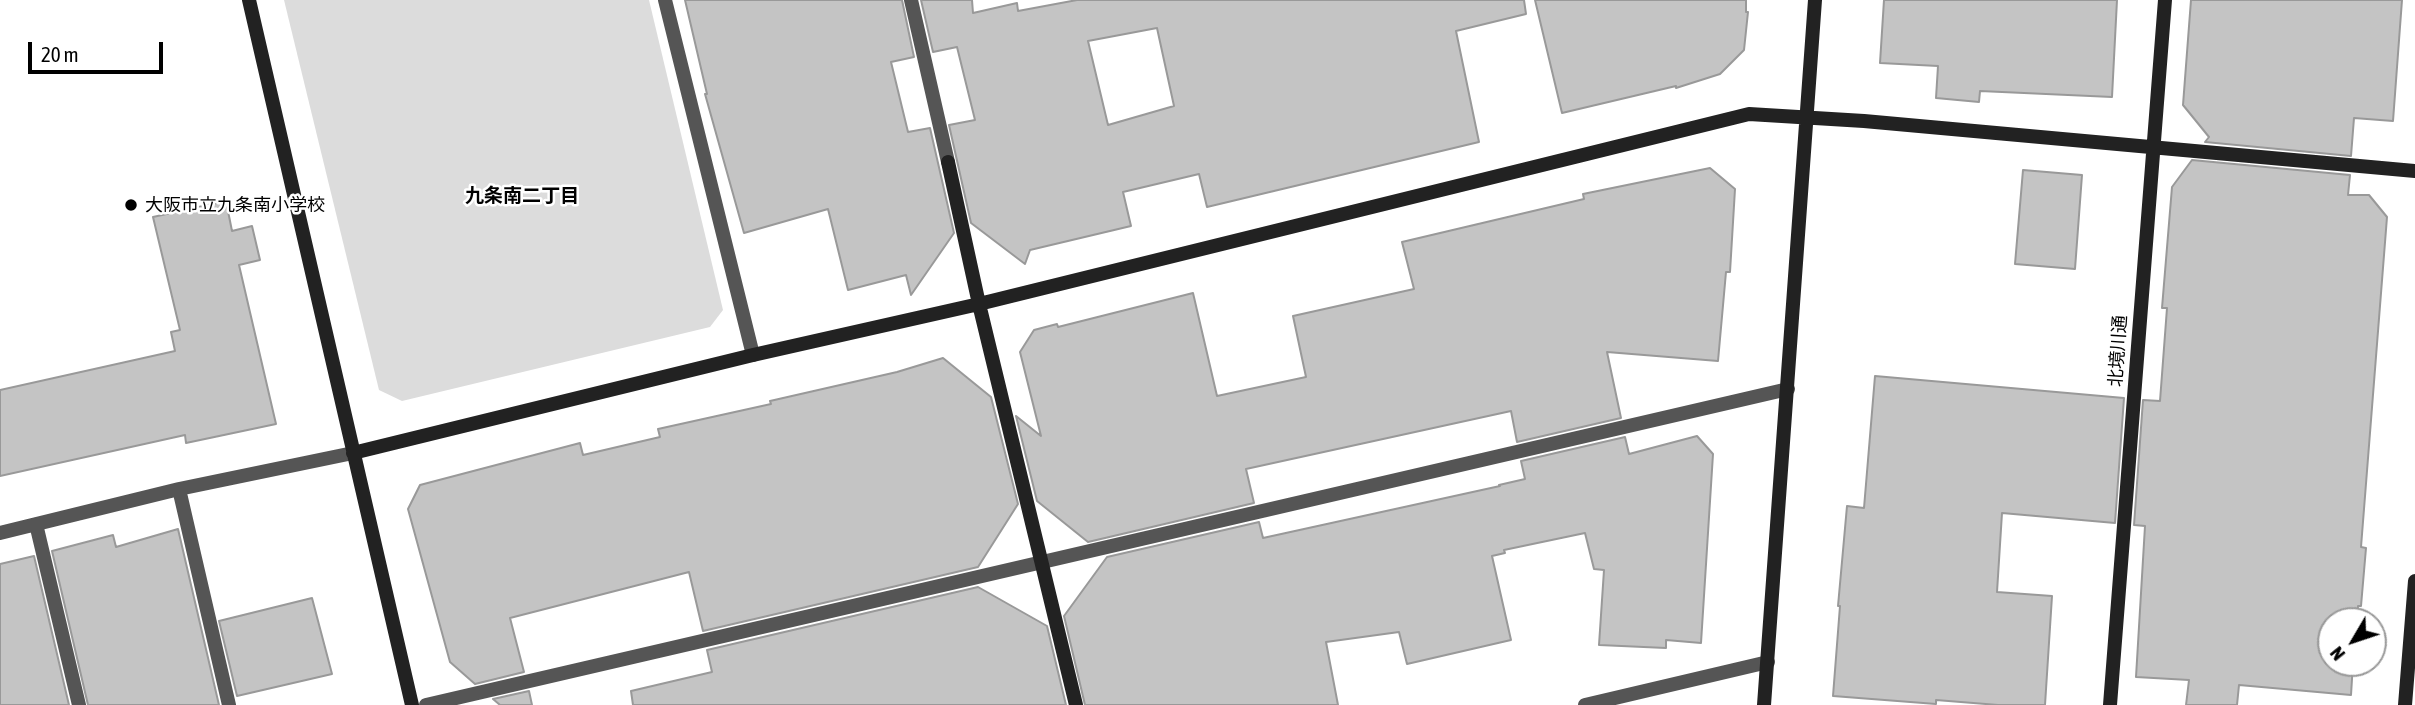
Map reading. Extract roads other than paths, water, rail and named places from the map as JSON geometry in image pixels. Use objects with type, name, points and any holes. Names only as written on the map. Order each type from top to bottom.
[{"type":"street","points":[[249,0],[412,705]]},
{"type":"street","points":[[665,0],[752,355]]},
{"type":"street","points":[[911,0],[979,304],[1076,705]]},
{"type":"street","points":[[1764,705],[1815,0]]},
{"type":"street","name":"北境川通","points":[[2110,705],[2165,0]]},
{"type":"street","points":[[0,533],[179,489],[353,453],[752,355],[979,304],[1749,114],[1807,116],[2415,171]]},
{"type":"street","points":[[426,705],[1788,389]]},
{"type":"street","points":[[179,489],[229,705]]},
{"type":"street","points":[[36,524],[79,705]]},
{"type":"street","points":[[2405,705],[2415,581]]},
{"type":"street","points":[[1585,705],[1768,662]]},
{"type":"place","name":"大阪市立九条南小学校","points":[[131,205]]},
{"type":"district","name":"九条南二丁目","points":[[522,196]]}]
